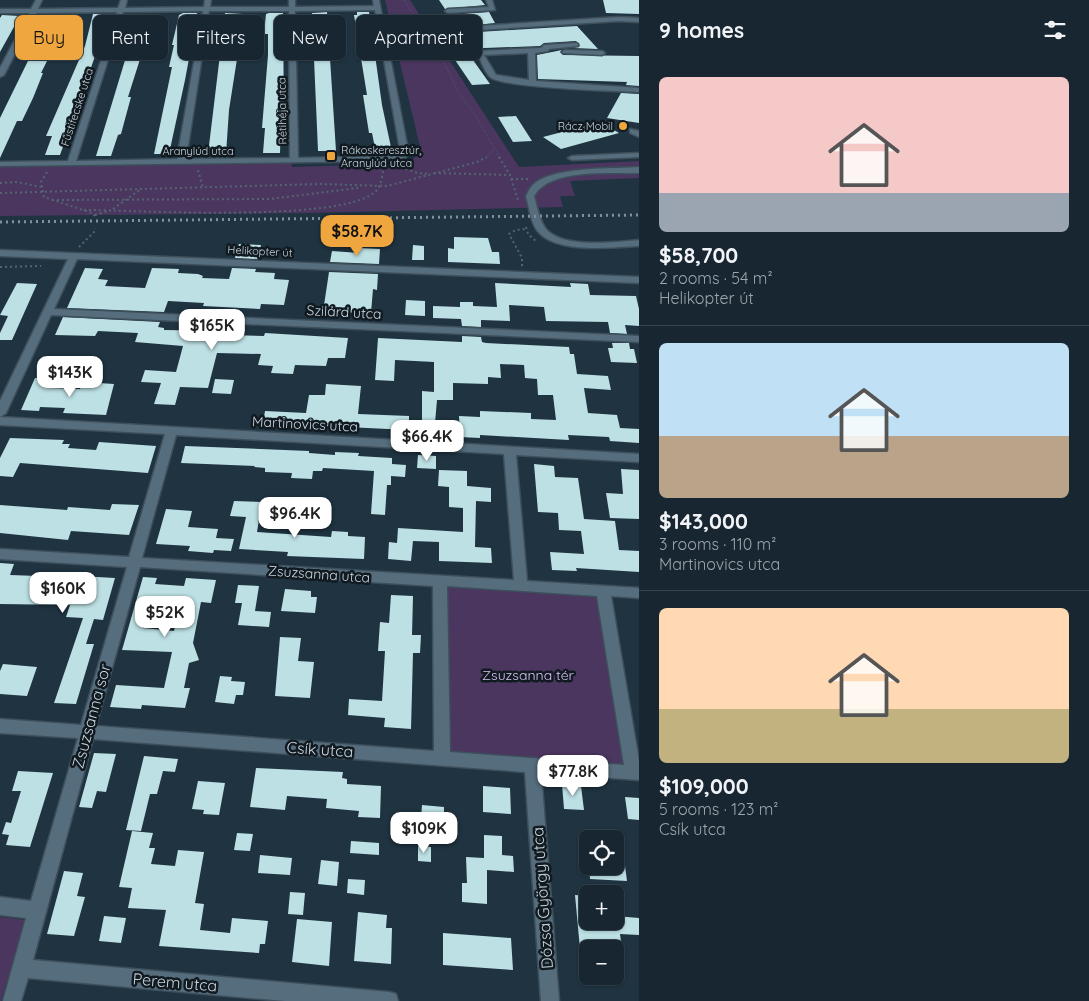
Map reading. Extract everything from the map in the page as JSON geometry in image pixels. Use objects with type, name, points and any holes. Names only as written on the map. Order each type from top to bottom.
[{"type":"street","points":[[0,75],[38,0]]},
{"type":"street","name":"Füstifecske utca","points":[[66,163],[124,0]]},
{"type":"street","points":[[181,162],[208,0]]},
{"type":"street","name":"Rétihéja utca","points":[[292,0],[294,161]]},
{"type":"street","points":[[376,0],[404,150],[402,157],[396,159]]},
{"type":"street","points":[[448,11],[492,9],[489,0]]},
{"type":"street","points":[[0,11],[378,8]]},
{"type":"street","points":[[482,28],[619,19],[639,20]]},
{"type":"street","points":[[546,50],[544,48],[576,45]]},
{"type":"street","points":[[602,53],[546,50],[480,54],[494,77],[533,83],[639,90]]},
{"type":"street","points":[[531,51],[533,83]]},
{"type":"street","points":[[572,158],[638,154]]},
{"type":"street","name":"Aranylúd utca","points":[[0,164],[383,161],[396,159]]},
{"type":"street","points":[[639,170],[570,174],[550,178],[532,188],[530,196],[541,229],[551,237],[568,243],[639,243]]},
{"type":"street","name":"Helikopter út","points":[[0,253],[78,253],[639,280]]},
{"type":"street","points":[[0,413],[78,253]]},
{"type":"street","name":"Szilárd utca","points":[[48,312],[639,339]]},
{"type":"street","name":"Martinovics utca","points":[[0,421],[639,458]]},
{"type":"street","name":"Zsuzsanna sor","points":[[12,1001],[36,910],[88,732],[133,562],[171,432]]},
{"type":"street","points":[[510,451],[521,586]]},
{"type":"street","name":"Zsuzsanna utca","points":[[0,554],[639,593]]},
{"type":"street","points":[[440,582],[442,758]]},
{"type":"street","points":[[603,591],[636,773]]},
{"type":"street","name":"Csík utca","points":[[0,726],[636,773]]},
{"type":"street","name":"Dózsa György utca","points":[[532,765],[550,1001]]},
{"type":"street","points":[[0,906],[36,910]]},
{"type":"street","name":"Perem utca","points":[[21,968],[389,1001]]},
{"type":"path","points":[[404,0],[440,54],[459,94],[474,113],[510,175],[520,207]]},
{"type":"path","points":[[0,193],[320,184],[378,187],[406,183],[431,174],[478,162],[486,158],[494,149]]},
{"type":"path","points":[[396,159],[399,166],[411,172],[431,174],[499,173],[510,175]]},
{"type":"path","points":[[84,210],[320,210],[367,198],[375,192],[383,170],[383,161]]},
{"type":"path","points":[[194,162],[203,188]]},
{"type":"path","points":[[66,163],[43,175],[41,187],[44,197],[84,210],[95,216],[113,209],[142,189]]},
{"type":"path","points":[[0,183],[17,182],[41,187]]},
{"type":"path","points":[[52,200],[270,199],[367,187]]},
{"type":"path","points":[[78,253],[79,246],[94,232],[95,228]]},
{"type":"path","points":[[522,272],[522,258],[509,234],[516,230],[526,229]]},
{"type":"green space","points":[[385,0],[410,0],[420,15],[389,15]]},
{"type":"green space","points":[[399,60],[449,60],[519,167],[639,161],[639,178],[570,181],[575,196],[560,196],[563,207],[307,213],[0,216],[0,167],[291,163],[292,167],[395,164],[410,162],[421,151]]},
{"type":"green space","name":"Zsuzsanna tér","points":[[440,582],[603,591],[633,772],[442,758]]},
{"type":"green space","points":[[0,917],[25,920],[1,1001],[0,1001]]},
{"type":"building","points":[[439,0],[481,0],[485,5],[445,9]]},
{"type":"building","points":[[603,0],[639,0],[639,14],[606,13]]},
{"type":"building","points":[[327,12],[327,15],[312,15],[312,13]]},
{"type":"building","points":[[357,12],[369,12],[369,15],[357,15]]},
{"type":"building","points":[[489,12],[495,23],[482,24],[482,15],[450,15]]},
{"type":"building","points":[[183,13],[197,13],[196,15],[179,15]]},
{"type":"building","points":[[225,13],[243,14],[243,15],[225,15]]},
{"type":"building","points":[[283,13],[283,15],[274,15],[274,60],[283,60],[284,119],[281,119],[280,153],[263,153],[265,128],[262,128],[268,55],[268,34],[264,34],[266,14]]},
{"type":"building","points":[[93,14],[110,14],[93,15],[94,60],[60,155],[45,155],[52,136],[46,136],[79,60],[83,60]]},
{"type":"building","points":[[2,15],[15,16],[15,25],[0,52],[0,18]]},
{"type":"building","points":[[178,19],[178,60],[189,60],[169,154],[154,154],[172,67],[169,67],[174,45],[172,45]]},
{"type":"building","points":[[577,26],[598,49],[573,48],[580,46],[576,41],[544,43],[540,46],[482,48],[482,32]]},
{"type":"building","points":[[562,50],[560,52],[563,55],[639,56],[639,86],[626,85],[627,82],[538,79],[537,55]]},
{"type":"building","points":[[28,60],[47,61],[22,121],[17,121],[0,158],[0,118]]},
{"type":"building","points":[[125,60],[140,60],[128,97],[131,97],[121,134],[118,135],[111,156],[96,156]]},
{"type":"building","points":[[219,60],[237,60],[229,110],[226,154],[208,154]]},
{"type":"building","points":[[314,60],[330,60],[336,151],[318,151]]},
{"type":"building","points":[[361,60],[376,60],[382,105],[392,152],[376,153],[372,133],[369,133],[363,95],[367,95]]},
{"type":"building","points":[[455,60],[473,60],[490,84],[472,85]]},
{"type":"building","points":[[621,93],[639,94],[639,123],[607,118]]},
{"type":"building","points":[[516,116],[532,141],[513,142],[498,117]]},
{"type":"building","points":[[600,122],[619,133],[561,149],[543,137]]},
{"type":"building","points":[[454,237],[488,238],[492,252],[499,252],[500,264],[448,262],[448,248],[454,249]]},
{"type":"building","points":[[239,244],[261,245],[258,259],[235,258]]},
{"type":"building","points":[[413,245],[424,246],[424,260],[412,260]]},
{"type":"building","points":[[359,248],[380,249],[379,264],[330,262],[332,251],[359,253]]},
{"type":"building","points":[[85,268],[103,269],[98,279],[108,280],[105,286],[145,288],[152,268],[179,269],[178,273],[198,274],[203,276],[202,278],[229,279],[232,268],[256,269],[255,272],[275,273],[274,279],[289,280],[284,305],[261,304],[260,309],[203,306],[204,303],[168,301],[164,312],[67,308]]},
{"type":"building","points":[[329,272],[378,274],[377,290],[373,289],[371,313],[323,312]]},
{"type":"building","points":[[17,283],[37,284],[12,340],[0,340],[0,333],[8,316],[0,315]]},
{"type":"building","points":[[495,283],[571,287],[570,283],[588,284],[590,295],[636,296],[639,309],[639,326],[625,325],[627,334],[610,333],[608,322],[546,321],[544,307],[509,305],[510,321],[481,320],[481,327],[462,326],[461,319],[433,318],[433,306],[460,307],[460,302],[473,302],[473,306],[497,307]]},
{"type":"building","points":[[406,300],[425,301],[425,316],[405,315]]},
{"type":"building","points":[[63,317],[160,322],[158,327],[164,328],[164,330],[227,331],[226,335],[264,336],[265,333],[348,338],[345,358],[328,358],[326,366],[295,365],[293,374],[271,373],[273,366],[258,365],[261,354],[217,353],[208,388],[180,387],[175,405],[154,404],[161,383],[141,382],[145,370],[176,372],[183,346],[135,342],[138,333],[98,331],[95,336],[55,335]]},
{"type":"building","points":[[462,336],[481,337],[482,342],[486,343],[569,347],[570,354],[574,354],[577,374],[608,376],[611,390],[584,388],[588,413],[617,415],[620,428],[639,429],[639,443],[610,441],[609,437],[568,435],[569,440],[480,435],[480,438],[460,437],[459,416],[480,417],[480,411],[531,413],[531,419],[556,420],[553,395],[538,395],[537,379],[525,378],[524,365],[500,364],[501,378],[488,377],[488,384],[453,383],[453,400],[437,400],[435,423],[422,423],[422,391],[434,392],[434,362],[395,360],[394,381],[375,380],[378,338],[462,342]]},
{"type":"building","points":[[612,343],[629,343],[630,349],[634,349],[637,363],[611,362],[608,348],[613,348]]},
{"type":"building","points":[[35,378],[55,379],[51,388],[80,389],[83,382],[114,384],[106,415],[63,413],[65,408],[40,407],[39,411],[21,410]]},
{"type":"building","points":[[215,379],[234,380],[231,394],[212,393]]},
{"type":"building","points":[[326,384],[361,386],[358,414],[409,416],[409,430],[263,423],[265,411],[306,413],[309,395],[325,395]]},
{"type":"building","points":[[10,438],[64,440],[62,444],[70,444],[68,448],[96,450],[99,442],[156,446],[148,473],[20,463],[13,477],[0,476],[0,458]]},
{"type":"building","points":[[185,446],[309,451],[309,453],[335,455],[335,452],[359,453],[358,456],[392,458],[392,464],[406,465],[405,477],[391,476],[391,485],[387,485],[385,515],[371,514],[374,471],[323,468],[322,471],[313,471],[312,479],[291,478],[292,473],[265,472],[265,468],[255,466],[181,463]]},
{"type":"building","points":[[418,455],[436,456],[436,469],[417,468]]},
{"type":"building","points":[[534,464],[554,466],[555,477],[578,478],[584,519],[615,521],[619,550],[639,551],[639,572],[576,568],[577,571],[552,570],[550,552],[584,554],[581,531],[559,530],[558,513],[538,512]]},
{"type":"building","points":[[621,469],[639,470],[639,519],[610,518],[606,493],[623,494]]},
{"type":"building","points":[[439,470],[467,471],[467,486],[491,488],[491,502],[476,501],[475,547],[491,548],[492,563],[439,561],[439,542],[413,541],[411,561],[388,559],[389,542],[397,543],[398,528],[463,532],[463,508],[449,507],[449,487],[438,486]]},
{"type":"building","points":[[234,501],[262,502],[257,532],[331,537],[332,531],[348,532],[348,536],[365,537],[364,559],[287,556],[288,552],[239,549],[246,517],[230,516]]},
{"type":"building","points":[[112,504],[139,505],[129,535],[71,531],[68,540],[0,533],[0,505],[67,510],[68,507],[110,510]]},
{"type":"building","points":[[166,509],[192,511],[188,527],[218,529],[216,538],[234,539],[231,551],[214,550],[213,553],[188,551],[190,546],[156,544]]},
{"type":"building","points":[[0,563],[14,564],[10,575],[38,576],[39,573],[55,574],[53,580],[78,582],[80,576],[115,578],[103,620],[94,619],[86,644],[94,644],[76,704],[54,703],[83,618],[66,617],[70,605],[0,604]]},
{"type":"building","points":[[143,577],[157,578],[155,584],[184,586],[186,578],[216,580],[211,603],[201,602],[193,643],[199,660],[189,663],[184,688],[190,688],[185,708],[142,705],[141,709],[110,707],[116,685],[164,688],[172,652],[122,650]],"holes":[[[150,599],[181,601],[174,631],[143,628]]]},
{"type":"building","points":[[238,585],[259,586],[255,611],[271,612],[269,627],[238,625],[242,603],[235,603]]},
{"type":"building","points":[[285,589],[311,591],[311,597],[317,597],[315,613],[281,611]]},
{"type":"building","points":[[391,595],[413,596],[412,635],[421,635],[420,653],[413,653],[411,729],[384,727],[385,718],[348,715],[349,699],[382,701],[385,651],[378,651],[380,622],[389,623]]},
{"type":"building","points":[[280,637],[301,638],[298,661],[314,662],[310,698],[275,696]]},
{"type":"building","points":[[3,664],[37,667],[27,696],[0,694],[0,671]]},
{"type":"building","points":[[220,676],[232,677],[231,681],[245,682],[243,695],[236,695],[234,704],[215,702]]},
{"type":"building","points":[[94,753],[116,754],[106,792],[97,791],[92,808],[79,807]]},
{"type":"building","points":[[144,756],[178,759],[175,772],[163,771],[157,794],[150,794],[141,831],[126,830]]},
{"type":"building","points":[[256,768],[343,772],[342,778],[347,779],[347,784],[381,786],[380,818],[358,817],[359,811],[326,808],[327,799],[287,796],[285,810],[250,807]]},
{"type":"building","points":[[18,771],[53,773],[30,847],[6,845],[9,835],[2,834],[6,822],[11,823],[21,791],[12,791]]},
{"type":"building","points":[[198,781],[225,783],[219,815],[203,814],[204,810],[192,809]]},
{"type":"building","points":[[562,784],[581,786],[584,810],[564,809]]},
{"type":"building","points":[[483,786],[510,788],[511,814],[483,812]]},
{"type":"building","points":[[625,797],[639,798],[639,820],[628,819]]},
{"type":"building","points":[[422,805],[444,807],[444,821],[421,819]]},
{"type":"building","points":[[132,831],[153,833],[149,848],[155,848],[151,864],[175,866],[178,850],[204,852],[195,903],[204,904],[200,930],[230,933],[232,918],[268,921],[265,944],[260,944],[259,953],[159,946],[166,910],[128,908],[132,888],[119,887]]},
{"type":"building","points":[[237,833],[253,834],[250,851],[234,850]]},
{"type":"building","points":[[484,835],[502,836],[502,855],[513,856],[514,872],[487,870],[487,904],[462,902],[462,883],[467,883],[466,857],[484,858]]},
{"type":"building","points":[[351,841],[379,843],[379,855],[350,853]]},
{"type":"building","points":[[418,846],[431,847],[431,862],[418,861]]},
{"type":"building","points":[[260,855],[292,858],[290,875],[258,873]]},
{"type":"building","points":[[321,860],[339,862],[337,886],[318,884]]},
{"type":"building","points":[[625,866],[627,881],[590,879],[590,875],[624,875]]},
{"type":"building","points":[[64,871],[83,873],[77,896],[85,897],[74,936],[47,934]]},
{"type":"building","points":[[348,879],[365,880],[364,895],[347,893]]},
{"type":"building","points":[[290,892],[305,893],[303,915],[288,914]]},
{"type":"building","points":[[575,895],[579,895],[579,930],[624,930],[624,917],[639,918],[639,935],[620,934],[621,940],[579,940]]},
{"type":"building","points":[[358,912],[387,915],[386,928],[392,928],[391,964],[354,961]]},
{"type":"building","points":[[104,916],[126,918],[121,943],[99,941]]},
{"type":"building","points":[[297,919],[332,922],[329,966],[292,962]]},
{"type":"building","points":[[443,933],[511,938],[513,970],[443,965]]},
{"type":"railway","points":[[0,222],[639,215]]},
{"type":"place","name":"Rácz Mobil","points":[[623,126]]},
{"type":"place","name":"Rákoskeresztúr, Aranylúd utca","points":[[331,156]]}]
